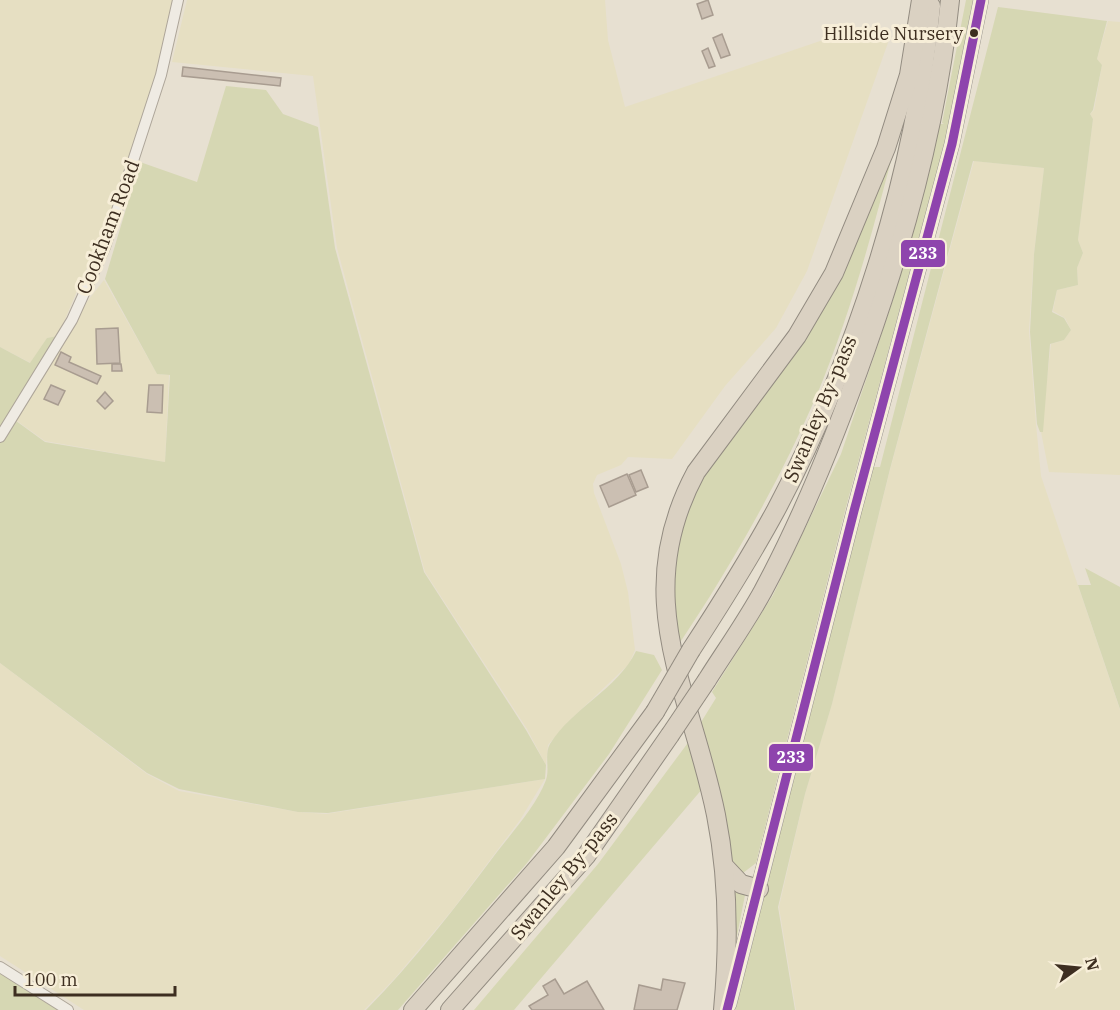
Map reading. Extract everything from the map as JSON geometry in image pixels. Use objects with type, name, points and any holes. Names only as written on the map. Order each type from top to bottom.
[{"type":"highway","points":[[725,1010],[728,958],[725,867],[716,813],[670,646],[663,589],[670,535],[683,496],[696,472],[797,336],[834,273],[886,148],[909,75],[921,0]]},
{"type":"highway","points":[[915,155],[932,0]]},
{"type":"highway","points":[[915,155],[946,34],[950,0]]},
{"type":"highway","name":"Swanley By-pass","points":[[450,1010],[586,856],[707,680],[762,592],[831,448],[893,272],[915,155]]},
{"type":"highway","name":"Swanley By-pass","points":[[413,1010],[556,847],[655,712],[776,510],[818,424],[873,281],[915,155]]},
{"type":"highway","points":[[725,867],[741,884],[759,889]]},
{"type":"main road","points":[[725,1010],[759,889],[859,491],[952,144],[981,0]]},
{"type":"street","name":"Cookham Road","points":[[0,437],[72,320],[105,247],[161,75],[174,7],[178,0]]},
{"type":"street","points":[[0,967],[68,1010]]},
{"type":"shaded area","points":[[0,0],[177,0],[133,159],[58,336],[47,338],[31,363],[0,347]]},
{"type":"shaded area","points":[[187,0],[605,0],[608,40],[625,107],[823,40],[890,37],[807,271],[776,328],[725,386],[672,459],[628,457],[621,465],[597,475],[593,484],[594,493],[621,564],[628,592],[635,650],[629,664],[568,722],[548,745],[546,765],[527,729],[425,572],[337,248],[313,76],[172,62]]},
{"type":"shaded area","points":[[1108,21],[1120,22],[1120,475],[1049,472],[1041,432],[1051,344],[1064,340],[1071,330],[1065,318],[1053,311],[1057,290],[1078,285],[1077,268],[1083,253],[1078,240],[1093,119],[1090,114],[1094,110],[1102,65],[1097,59]]},
{"type":"shaded area","points":[[974,161],[1044,168],[1034,253],[1029,331],[1036,424],[1041,476],[1120,710],[1120,1010],[796,1010],[779,907],[805,794],[832,704],[890,470]]},
{"type":"shaded area","points":[[104,280],[157,374],[169,375],[165,462],[45,441],[13,418],[72,321]]},
{"type":"shaded area","points":[[0,663],[147,774],[179,791],[298,812],[326,814],[545,779],[520,820],[453,909],[395,978],[364,1010],[84,1010],[0,956]]},
{"type":"green space","points":[[966,0],[973,0],[945,142],[846,507],[756,863],[743,873],[732,866],[698,727],[716,698],[712,692],[773,595],[841,454],[893,300],[939,124],[944,124],[942,123]]},
{"type":"green space","points":[[998,7],[1107,21],[1097,59],[1102,65],[1093,110],[1090,114],[1093,119],[1078,240],[1083,253],[1077,268],[1078,285],[1057,290],[1052,312],[1064,318],[1071,330],[1064,340],[1050,344],[1043,432],[1040,432],[1037,424],[1030,332],[1034,254],[1044,168],[973,161],[890,469],[832,704],[805,794],[778,907],[795,1010],[734,1010],[873,467],[880,467]]},
{"type":"green space","points":[[226,86],[266,90],[283,114],[318,127],[335,248],[424,572],[526,730],[546,765],[545,779],[328,813],[298,812],[179,789],[147,773],[0,663],[0,438],[12,418],[45,442],[165,462],[170,375],[157,374],[105,279],[140,162],[197,182]]},
{"type":"green space","points":[[895,145],[850,304],[816,397],[786,462],[752,525],[716,587],[677,647],[672,584],[678,534],[696,487],[760,397]]},
{"type":"green space","points":[[58,336],[0,427],[0,347],[30,363],[47,338]]},
{"type":"green space","points":[[1085,568],[1120,587],[1120,709],[1078,585],[1091,585]]},
{"type":"green space","points":[[636,651],[654,655],[662,670],[609,754],[527,863],[398,1010],[366,1010],[434,933],[531,808],[546,780],[548,748],[559,731],[607,688]]},
{"type":"green space","points":[[690,740],[703,788],[514,1010],[474,1010],[598,864]]},
{"type":"green space","points":[[728,886],[746,890],[734,951]]},
{"type":"green space","points":[[0,973],[58,1010],[0,1010]]},
{"type":"building","points":[[708,0],[713,15],[702,19],[697,4]]},
{"type":"building","points":[[722,34],[730,55],[721,58],[713,38]]},
{"type":"building","points":[[708,48],[715,66],[709,68],[702,51]]},
{"type":"building","points":[[183,67],[281,78],[280,86],[182,76]]},
{"type":"building","points":[[118,328],[120,363],[97,364],[96,329]]},
{"type":"building","points":[[61,352],[71,357],[69,362],[101,376],[97,384],[55,365]]},
{"type":"building","points":[[112,364],[121,364],[122,371],[112,371]]},
{"type":"building","points":[[51,385],[65,391],[58,405],[44,399]]},
{"type":"building","points":[[149,385],[163,385],[162,413],[147,412]]},
{"type":"building","points":[[105,392],[113,401],[105,409],[97,401]]},
{"type":"building","points":[[641,470],[648,487],[636,492],[629,475]]},
{"type":"building","points":[[627,474],[636,495],[609,507],[600,486]]},
{"type":"building","points":[[555,979],[564,994],[587,981],[604,1010],[532,1010],[529,1006],[548,995],[543,986]]},
{"type":"building","points":[[663,979],[685,983],[677,1010],[634,1010],[639,985],[661,990]]},
{"type":"transit line","name":"233","points":[[727,1010],[854,511],[952,144],[981,0]]},
{"type":"place","name":"Hillside Nursery","points":[[974,33]]}]
